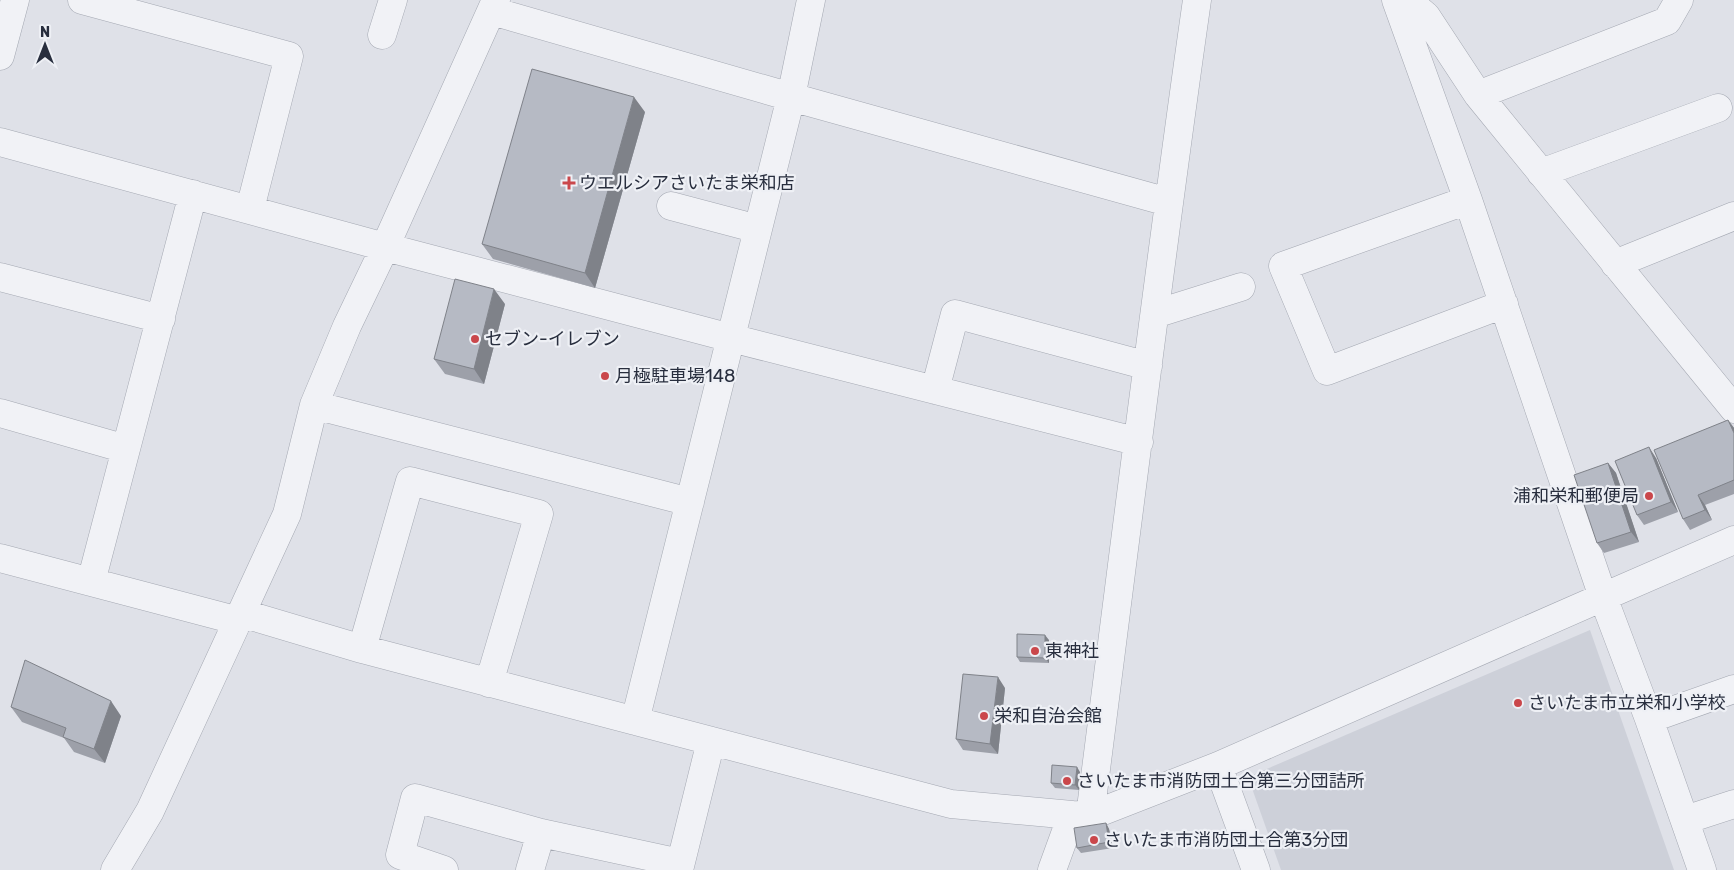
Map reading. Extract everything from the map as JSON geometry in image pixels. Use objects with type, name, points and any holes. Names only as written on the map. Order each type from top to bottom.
[{"type":"street","points":[[0,56],[15,0]]},
{"type":"street","points":[[82,0],[289,56],[250,209]]},
{"type":"street","points":[[382,35],[393,0]]},
{"type":"street","points":[[636,720],[791,97],[812,0]]},
{"type":"street","points":[[1052,870],[1081,816],[1138,442],[1196,0]]},
{"type":"street","points":[[1396,0],[1468,200],[1603,597],[1649,719],[1702,870]]},
{"type":"street","points":[[1407,0],[1426,16],[1478,95],[1734,409]]},
{"type":"street","points":[[1478,95],[1667,21],[1679,0]]},
{"type":"street","points":[[115,870],[150,811],[288,514],[314,405],[347,326],[494,5],[791,97],[1168,202]]},
{"type":"street","points":[[1541,173],[1718,108]]},
{"type":"street","points":[[0,142],[731,338],[1138,442]]},
{"type":"street","points":[[91,582],[193,194]]},
{"type":"street","points":[[1468,200],[1283,266],[1327,371],[1504,304]]},
{"type":"street","points":[[671,206],[758,229]]},
{"type":"street","points":[[1615,264],[1734,216]]},
{"type":"street","points":[[0,277],[161,319]]},
{"type":"street","points":[[1155,314],[1241,287]]},
{"type":"street","points":[[935,390],[955,314],[1148,366]]},
{"type":"street","points":[[314,405],[690,502]]},
{"type":"street","points":[[0,413],[126,449]]},
{"type":"street","points":[[362,649],[410,481],[539,514],[489,683]]},
{"type":"street","points":[[0,558],[91,582],[240,617],[951,804],[1081,816],[1218,766],[1734,540]]},
{"type":"street","points":[[1649,719],[1734,689]]},
{"type":"street","points":[[444,870],[400,854],[415,798],[541,833],[679,866],[711,741]]},
{"type":"street","points":[[1218,766],[1256,870]]},
{"type":"street","points":[[1685,820],[1734,804]]},
{"type":"street","points":[[530,870],[541,833]]},
{"type":"shaded area","name":"さいたま市立栄和小学校","points":[[1590,630],[1674,870],[1281,870],[1248,777]]},
{"type":"building","points":[[532,69],[634,97],[585,273],[482,244]]},
{"type":"building","points":[[455,279],[494,289],[474,369],[434,359]]},
{"type":"building","points":[[1728,420],[1734,433],[1734,480],[1698,495],[1705,510],[1683,519],[1654,450]]},
{"type":"building","points":[[1649,447],[1671,502],[1637,515],[1615,461]]},
{"type":"building","points":[[1608,463],[1631,532],[1597,543],[1574,475]]},
{"type":"building","name":"東神社","points":[[1017,634],[1045,635],[1045,658],[1017,657]]},
{"type":"building","points":[[25,660],[111,701],[94,749],[63,737],[66,728],[11,707]]},
{"type":"building","points":[[963,674],[998,677],[990,744],[956,739]]},
{"type":"building","points":[[1052,765],[1077,767],[1075,785],[1051,783]]},
{"type":"building","points":[[1106,823],[1109,842],[1077,848],[1074,828]]},
{"type":"place","name":"ウエルシアさいたま栄和店","points":[[569,183]]},
{"type":"place","name":"セブン-イレブン","points":[[475,339]]},
{"type":"place","name":"月極駐車場148","points":[[605,376]]},
{"type":"place","name":"浦和栄和郵便局","points":[[1649,496]]},
{"type":"place","name":"東神社","points":[[1035,651]]},
{"type":"place","name":"さいたま市立栄和小学校","points":[[1518,703]]},
{"type":"place","name":"栄和自治会館","points":[[984,716]]},
{"type":"place","name":"さいたま市消防団土合第三分団詰所","points":[[1067,781]]},
{"type":"place","name":"さいたま市消防団土合第3分団","points":[[1094,840]]}]
